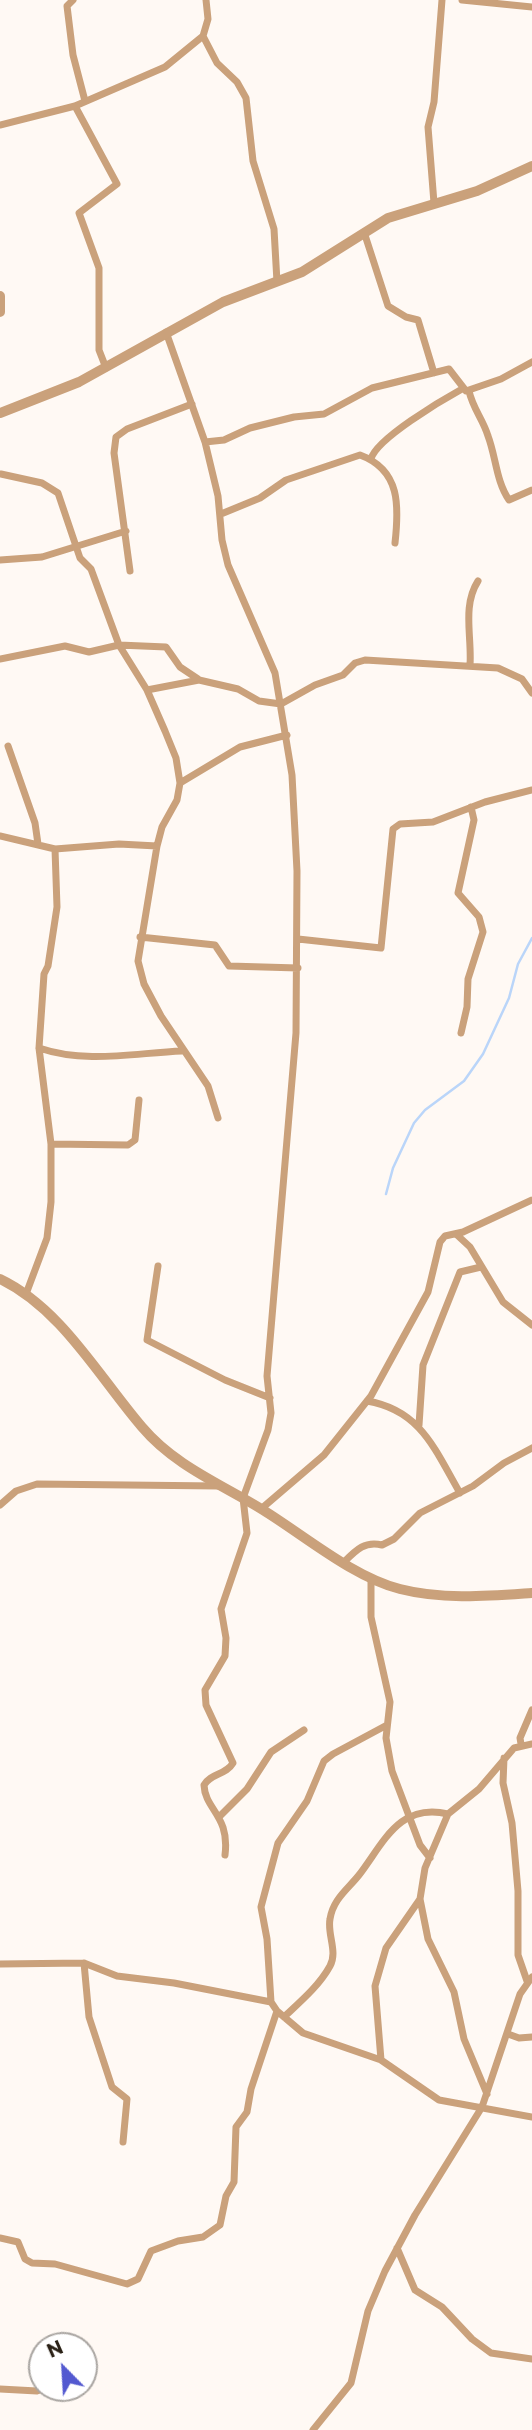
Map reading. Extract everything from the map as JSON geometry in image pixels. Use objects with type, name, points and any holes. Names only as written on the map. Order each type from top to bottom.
[{"type":"street","points":[[73,0],[67,6],[73,55],[85,101]]},
{"type":"street","points":[[0,125],[75,106],[166,67],[203,36],[208,19],[206,0]]},
{"type":"street","points":[[434,203],[428,127],[434,102],[442,0]]},
{"type":"street","points":[[462,0],[532,7]]},
{"type":"street","points":[[203,36],[217,64],[237,82],[246,98],[253,162],[274,229],[277,282]]},
{"type":"street","points":[[75,106],[117,184],[79,213],[99,268],[99,350],[106,368]]},
{"type":"street","points":[[0,414],[106,368],[223,302],[302,272],[388,218],[477,191],[532,166]]},
{"type":"street","points":[[365,232],[388,306],[406,317],[418,320],[434,373]]},
{"type":"street","points":[[0,296],[0,312]]},
{"type":"street","points":[[166,332],[205,442],[221,514],[228,565],[271,658],[287,735],[298,871],[296,1033],[267,1377],[271,1413],[268,1430],[243,1498],[247,1533],[221,1609],[226,1638],[225,1656],[205,1690],[206,1705],[233,1758],[231,1767],[204,1785],[207,1798],[220,1816],[225,1829],[225,1855]]},
{"type":"street","points":[[371,459],[373,452],[384,441],[425,410],[466,390],[501,379],[532,362]]},
{"type":"street","points":[[205,442],[225,440],[250,428],[294,417],[324,414],[372,388],[452,370],[466,390],[478,419],[483,423],[495,456],[502,489],[509,500],[532,490]]},
{"type":"street","points":[[130,571],[127,531],[114,453],[116,437],[127,429],[192,404]]},
{"type":"street","points":[[221,514],[260,498],[286,480],[313,473],[350,456],[371,459],[397,492],[395,543]]},
{"type":"street","points":[[1,474],[41,483],[58,493],[81,562],[91,569],[119,645],[147,690],[176,758],[180,783],[177,800],[162,827],[157,846],[138,961],[144,984],[183,1051],[208,1086],[218,1118]]},
{"type":"street","points":[[0,561],[42,557],[127,531]]},
{"type":"street","points":[[470,665],[470,612],[472,591],[478,581]]},
{"type":"street","points":[[0,659],[65,646],[89,652],[119,645],[166,647],[180,667],[199,680],[238,689],[259,701],[281,704],[315,685],[343,675],[358,661],[498,668],[516,674],[532,693]]},
{"type":"street","points":[[147,690],[199,680]]},
{"type":"street","points":[[180,783],[240,747],[287,735]]},
{"type":"street","points":[[8,747],[35,823],[38,844]]},
{"type":"street","points":[[298,939],[381,948],[393,829],[400,824],[433,822],[471,807],[532,790]]},
{"type":"street","points":[[461,1033],[467,1007],[468,979],[483,932],[479,917],[458,893],[474,820],[471,807]]},
{"type":"street","points":[[0,836],[55,849],[119,844],[157,846]]},
{"type":"street","points":[[26,1294],[47,1238],[51,1202],[51,1144],[39,1048],[44,974],[57,907],[55,849]]},
{"type":"street","points":[[140,937],[215,945],[229,965],[298,968]]},
{"type":"street","points":[[39,1048],[74,1057],[93,1058],[183,1051]]},
{"type":"street","points":[[51,1144],[128,1145],[135,1140],[139,1100]]},
{"type":"street","points":[[261,1509],[324,1455],[367,1401],[428,1292],[440,1242],[445,1236],[456,1234],[532,1200]]},
{"type":"street","points":[[456,1234],[470,1247],[503,1302],[532,1325]]},
{"type":"street","points":[[158,1266],[147,1340],[225,1380],[270,1398]]},
{"type":"street","points":[[419,1425],[425,1357],[460,1272],[481,1267]]},
{"type":"street","points":[[0,1279],[26,1294],[84,1355],[154,1441],[183,1465],[243,1498],[371,1579],[426,1594],[483,1596],[532,1593]]},
{"type":"street","points":[[367,1401],[397,1409],[419,1425],[460,1493]]},
{"type":"street","points":[[344,1562],[362,1545],[388,1543],[420,1513],[460,1493],[532,1448]]},
{"type":"street","points":[[0,1505],[16,1491],[37,1484],[223,1486]]},
{"type":"street","points":[[371,1579],[371,1617],[390,1702],[387,1725],[391,1771],[420,1845],[430,1858]]},
{"type":"street","points":[[521,1744],[520,1738],[532,1710]]},
{"type":"street","points":[[387,1725],[332,1754],[324,1761],[307,1801],[278,1843],[261,1907],[267,1938],[271,2002],[284,2017],[314,2038],[381,2060],[439,2100],[532,2117]]},
{"type":"street","points":[[220,1816],[247,1789],[271,1752],[304,1730]]},
{"type":"street","points":[[381,2060],[375,1986],[386,1948],[420,1899],[430,1858],[448,1814],[480,1789],[504,1757],[521,1744],[532,1744]]},
{"type":"street","points":[[313,2430],[351,2383],[368,2311],[397,2248],[488,2095],[530,1979],[518,1955],[518,1891],[512,1823],[503,1783],[504,1757]]},
{"type":"street","points":[[284,2017],[311,1991],[331,1966],[330,1919],[334,1905],[360,1874],[385,1835],[409,1818],[437,1811],[448,1814]]},
{"type":"street","points":[[420,1899],[428,1939],[454,1992],[464,2039],[488,2095]]},
{"type":"street","points":[[0,1964],[84,1964],[117,1976],[174,1983],[197,1990],[271,2002]]},
{"type":"street","points":[[84,1964],[89,2017],[112,2087],[127,2099],[123,2142]]},
{"type":"street","points":[[0,2238],[18,2242],[25,2259],[32,2263],[55,2264],[75,2272],[95,2274],[127,2284],[141,2274],[148,2254],[156,2248],[178,2241],[203,2238],[216,2230],[223,2215],[226,2196],[234,2182],[236,2127],[247,2112],[251,2089],[277,2011]]},
{"type":"street","points":[[508,2034],[519,2038],[532,2037]]},
{"type":"street","points":[[397,2248],[415,2290],[442,2307],[472,2339],[491,2353],[532,2359]]},
{"type":"street","points":[[0,2389],[28,2391]]},
{"type":"waterway","points":[[386,1194],[393,1168],[414,1123],[425,1110],[464,1081],[483,1054],[509,998],[518,964],[532,938]]}]
